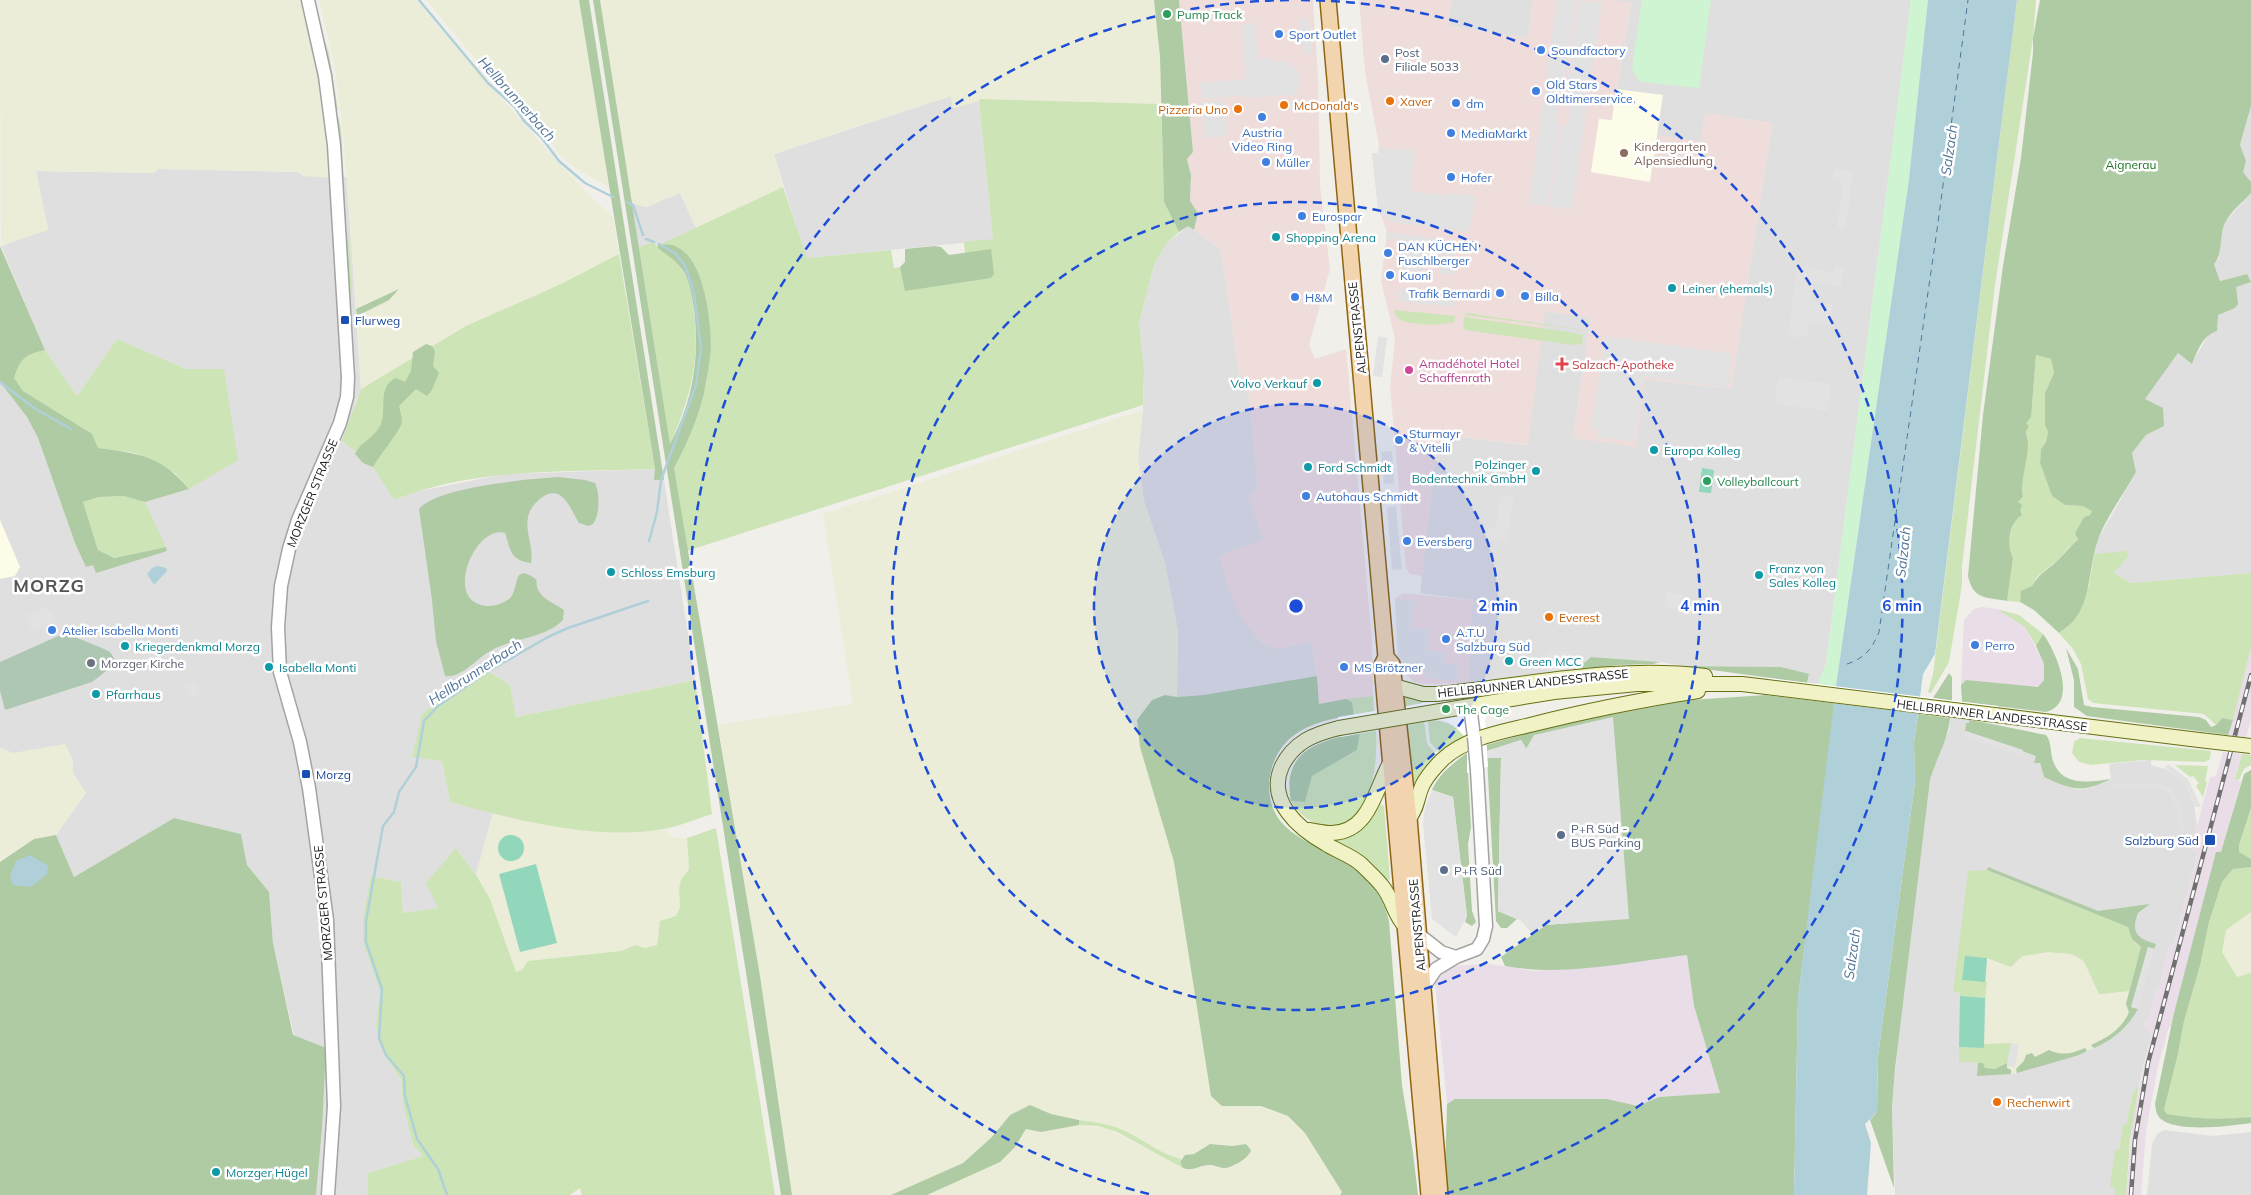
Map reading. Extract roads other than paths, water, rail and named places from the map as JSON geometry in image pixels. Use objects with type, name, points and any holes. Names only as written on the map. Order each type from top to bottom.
[{"type":"main road","name":"ALPENSTRASSE","points":[[1328,0],[1386,657],[1382,665],[1390,763],[1411,930],[1423,988],[1440,1195]]},
{"type":"main road","name":"ALPENSTRASSE","points":[[1386,657],[1392,664],[1409,818],[1411,930],[1428,1195]]},
{"type":"main road","name":"HELLBRUNNER LANDESSTRASSE","points":[[1394,686],[1423,694],[1437,694],[1617,673],[1660,672],[1703,676],[1732,684]]},
{"type":"main road","name":"HELLBRUNNER LANDESSTRASSE","points":[[1411,930],[1396,918],[1384,888],[1360,862],[1324,843],[1306,830],[1292,819],[1282,805],[1278,789],[1280,770],[1287,756],[1299,743],[1319,732],[1554,692],[1637,684],[1732,684],[1768,686],[2251,746]]},
{"type":"main road","name":"HELLBRUNNER LANDESSTRASSE","points":[[1409,818],[1416,811],[1424,783],[1431,772],[1450,753],[1465,744],[1494,734],[1572,714],[1660,697],[1714,690],[1732,684]]},
{"type":"main road","points":[[1306,830],[1332,833],[1345,831],[1357,824],[1366,814],[1390,763]]},
{"type":"street","name":"MORZGER STRASSE","points":[[308,0],[325,76],[334,145],[348,355],[348,389],[340,423],[293,535],[281,586],[278,627],[280,672],[300,742],[309,788],[326,920],[334,1106],[328,1195]]},
{"type":"street","name":"HELLBRUNNER LANDESSTRASSE","points":[[1423,988],[1436,970],[1456,957],[1477,949],[1483,939],[1486,926],[1477,770],[1470,706]]},
{"type":"street","name":"HELLBRUNNER LANDESSTRASSE","points":[[1411,930],[1441,952],[1456,957]]},
{"type":"water","name":"Salzach","points":[[1928,0],[2017,0],[1935,654],[1923,674],[1914,742],[1915,782],[1878,1056],[1877,1112],[1865,1124],[1871,1143],[1867,1195],[1794,1195],[1798,997],[1836,686],[1909,179]]},
{"type":"water","points":[[158,566],[166,568],[167,571],[154,585],[147,574],[152,568]]},
{"type":"water","points":[[30,855],[48,866],[47,874],[31,887],[13,885],[10,876],[16,861]]},
{"type":"waterway","name":"Hellbrunnerbach","points":[[419,0],[488,83],[515,107],[524,121],[541,137],[559,161],[585,183],[613,197]]},
{"type":"waterway","name":"Hellbrunnerbach","points":[[627,202],[633,205],[643,235]]},
{"type":"waterway","name":"Hellbrunnerbach","points":[[646,239],[654,242]]},
{"type":"waterway","name":"Hellbrunnerbach","points":[[649,541],[657,512],[661,480],[696,385],[701,348],[694,293],[685,266],[676,254],[659,244]]},
{"type":"waterway","points":[[0,382],[34,408],[71,429]]},
{"type":"waterway","name":"Hellbrunnerbach","points":[[447,1195],[438,1169],[417,1139],[405,1096],[404,1076],[386,1055],[379,1038],[382,989],[366,942],[366,921],[383,826],[394,812],[399,792],[416,767],[424,721],[438,706],[487,672],[548,637],[568,628],[648,601]]},
{"type":"railway","points":[[2131,1195],[2135,1140],[2148,1063],[2251,675]]},
{"type":"place","name":"Pump Track","points":[[1167,14]]},
{"type":"place","name":"Sport Outlet","points":[[1279,34]]},
{"type":"place","name":"Soundfactory","points":[[1541,50]]},
{"type":"place","name":"Post Filiale 5033","points":[[1385,59]]},
{"type":"place","name":"Old Stars Oldtimerservice","points":[[1536,91]]},
{"type":"place","name":"Xaver","points":[[1390,101]]},
{"type":"place","name":"dm","points":[[1456,103]]},
{"type":"place","name":"McDonald's","points":[[1284,105]]},
{"type":"place","name":"Pizzeria Uno","points":[[1238,109]]},
{"type":"place","name":"Austria Video Ring","points":[[1262,117]]},
{"type":"place","name":"MediaMarkt","points":[[1451,133]]},
{"type":"place","name":"Kindergarten Alpensiedlung","points":[[1624,153]]},
{"type":"place","name":"Müller","points":[[1266,162]]},
{"type":"place","name":"Hofer","points":[[1451,177]]},
{"type":"place","name":"Eurospar","points":[[1302,216]]},
{"type":"place","name":"Shopping Arena","points":[[1276,237]]},
{"type":"place","name":"DAN KÜCHEN Fuschlberger","points":[[1388,253]]},
{"type":"place","name":"Kuoni","points":[[1390,275]]},
{"type":"place","name":"Leiner (ehemals)","points":[[1672,288]]},
{"type":"place","name":"Trafik Bernardi","points":[[1500,293]]},
{"type":"place","name":"Billa","points":[[1525,296]]},
{"type":"place","name":"H&M","points":[[1295,297]]},
{"type":"place","name":"Flurweg","points":[[345,320]]},
{"type":"place","name":"Salzach-Apotheke","points":[[1562,364]]},
{"type":"place","name":"Amadéhotel Hotel Schaffenrath","points":[[1409,370]]},
{"type":"place","name":"Volvo Verkauf","points":[[1317,383]]},
{"type":"place","name":"Sturmayr & Vitelli","points":[[1399,440]]},
{"type":"place","name":"Europa Kolleg","points":[[1654,450]]},
{"type":"place","name":"Ford Schmidt","points":[[1308,467]]},
{"type":"place","name":"Polzinger Bodentechnik GmbH","points":[[1536,471]]},
{"type":"place","name":"Volleyballcourt","points":[[1707,481]]},
{"type":"place","name":"Autohaus Schmidt","points":[[1306,496]]},
{"type":"place","name":"Eversberg","points":[[1407,541]]},
{"type":"place","name":"Schloss Emsburg","points":[[611,572]]},
{"type":"place","name":"Franz von Sales Kolleg","points":[[1759,575]]},
{"type":"place","name":"Everest","points":[[1549,617]]},
{"type":"place","name":"Atelier Isabella Monti","points":[[52,630]]},
{"type":"place","name":"A.T.U Salzburg Süd","points":[[1446,639]]},
{"type":"place","name":"Perro","points":[[1975,645]]},
{"type":"place","name":"Kriegerdenkmal Morzg","points":[[125,646]]},
{"type":"place","name":"Green MCC","points":[[1509,661]]},
{"type":"place","name":"Morzger Kirche","points":[[91,663]]},
{"type":"place","name":"Isabella Monti","points":[[269,667]]},
{"type":"place","name":"MS Brötzner","points":[[1344,667]]},
{"type":"place","name":"Pfarrhaus","points":[[96,694]]},
{"type":"place","name":"The Cage","points":[[1446,709]]},
{"type":"place","name":"Morzg","points":[[306,774]]},
{"type":"place","name":"P+R Süd - BUS Parking","points":[[1561,835]]},
{"type":"place","name":"Salzburg Süd","points":[[2210,840]]},
{"type":"place","name":"P+R Süd","points":[[1444,870]]},
{"type":"place","name":"Rechenwirt","points":[[1997,1102]]},
{"type":"place","name":"Morzger Hügel","points":[[216,1172]]},
{"type":"district","name":"MORZG","points":[[49,585]]},
{"type":"park label","name":"Aignerau","points":[[2131,164]]}]
